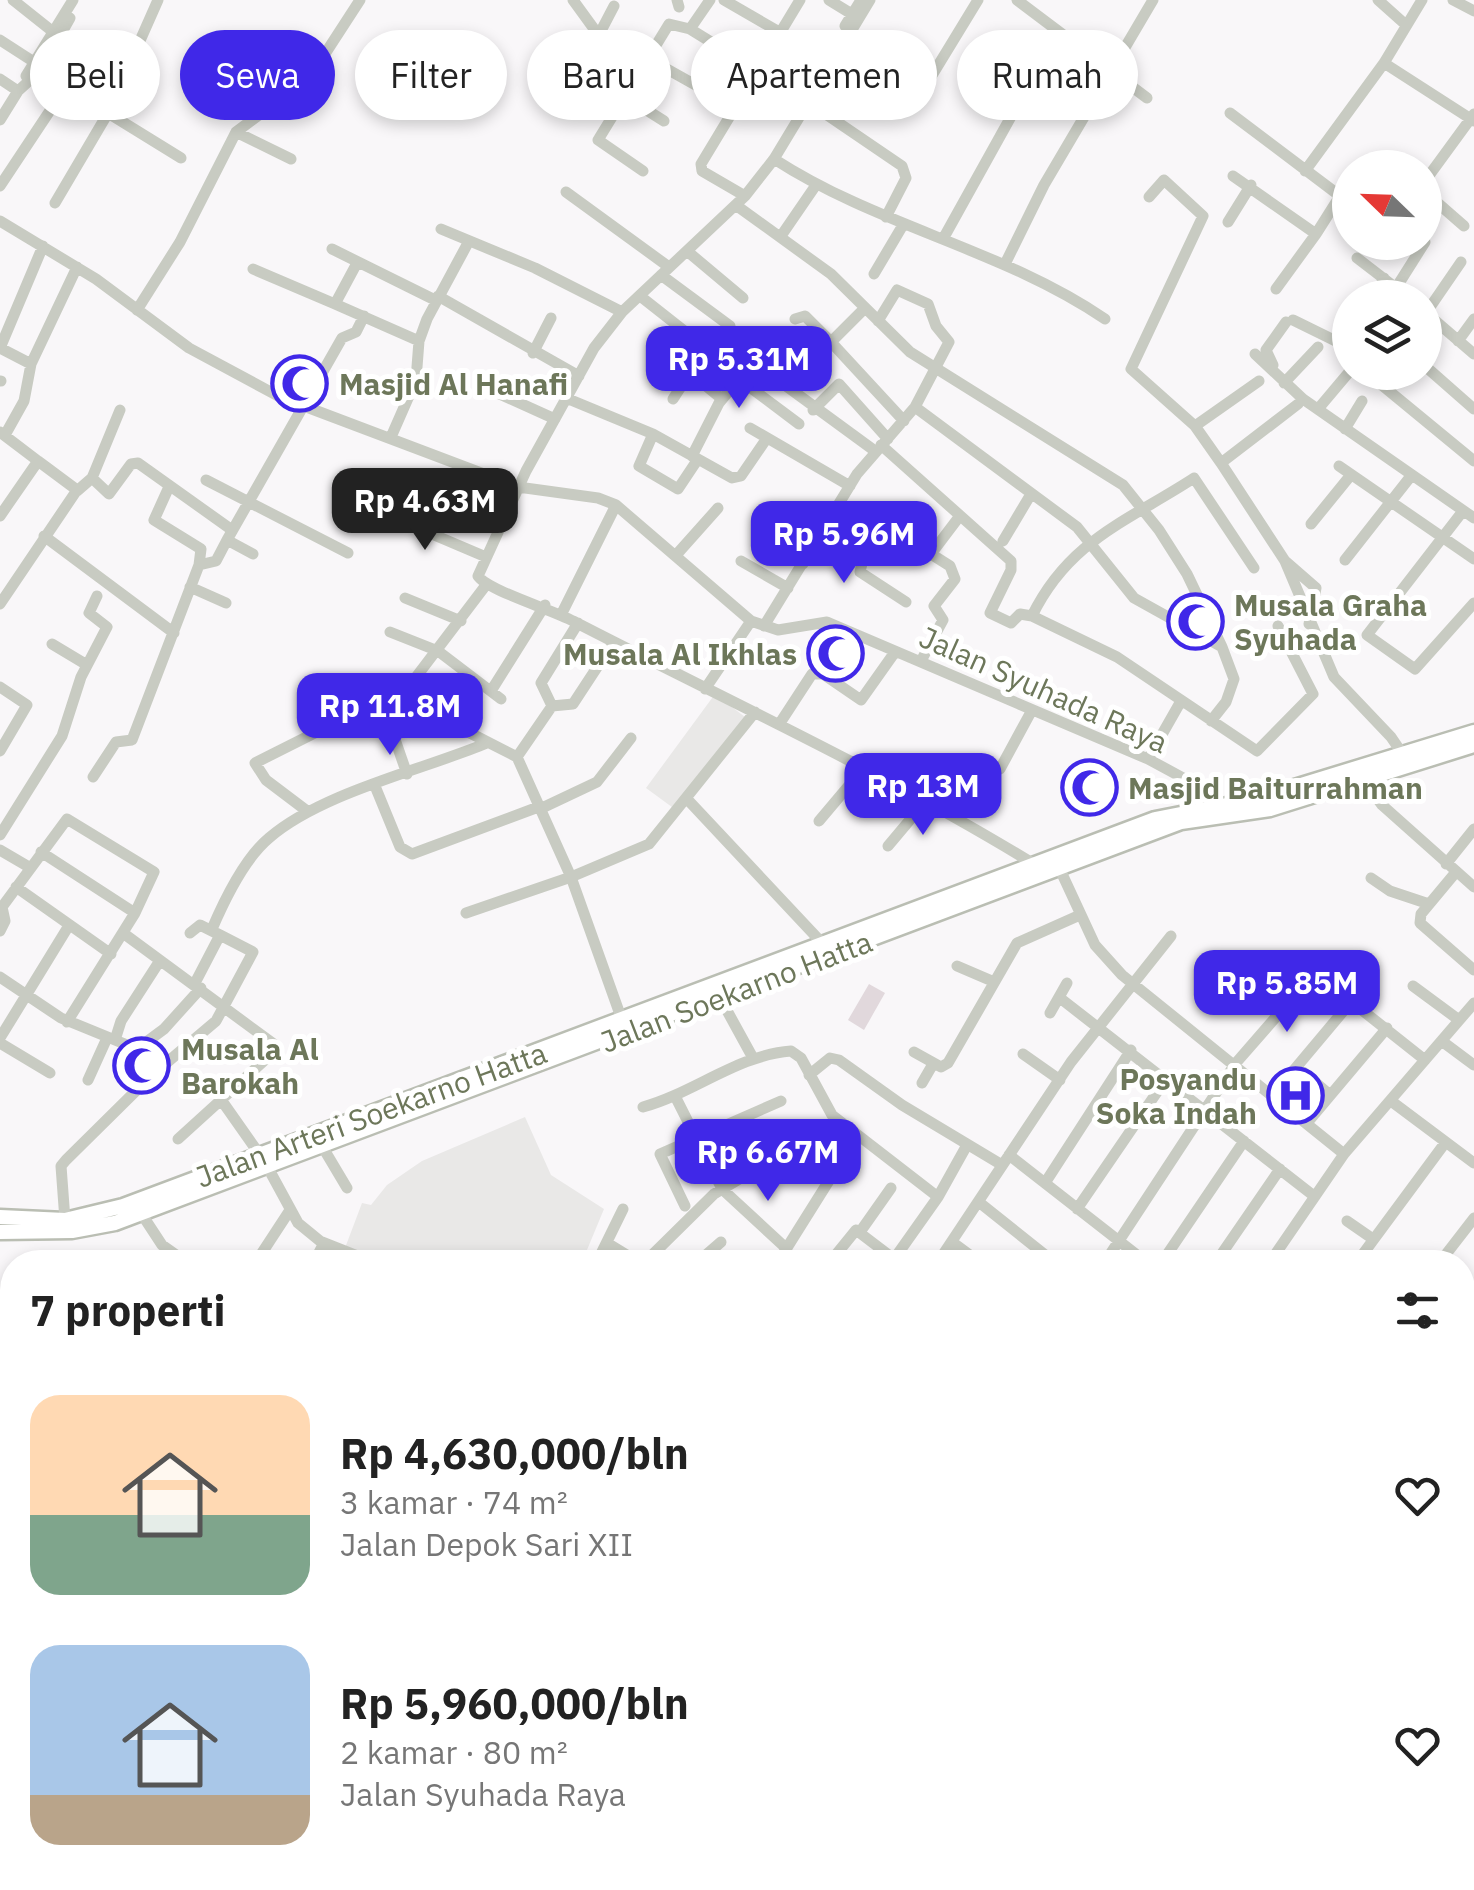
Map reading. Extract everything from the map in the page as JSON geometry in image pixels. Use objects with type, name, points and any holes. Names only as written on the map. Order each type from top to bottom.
[{"type":"main road","name":"Jalan Arteri Soekarno Hatta","points":[[0,1217],[66,1220],[123,1206],[263,1160],[399,1111],[622,1020],[717,991],[823,944],[1048,865],[1155,819],[1360,773],[1474,732]]},
{"type":"main road","points":[[1405,758],[1474,744]]},
{"type":"main road","name":"Jalan Soekarno Hatta","points":[[0,1232],[94,1229],[142,1214],[263,1160],[322,1146],[399,1111],[1048,865],[1181,822],[1270,809],[1360,773]]},
{"type":"street","points":[[13,0],[51,30]]},
{"type":"street","points":[[53,30],[73,0]]},
{"type":"street","points":[[145,30],[158,0]]},
{"type":"street","points":[[138,310],[180,242],[236,132],[310,77],[360,0]]},
{"type":"street","points":[[573,0],[594,30]]},
{"type":"street","points":[[665,30],[670,22],[690,30],[710,0]]},
{"type":"street","points":[[724,0],[776,30]]},
{"type":"street","points":[[783,30],[800,0]]},
{"type":"street","points":[[829,0],[855,16]]},
{"type":"street","points":[[848,30],[861,0]]},
{"type":"street","points":[[846,30],[870,0]]},
{"type":"street","points":[[937,68],[978,0]]},
{"type":"street","points":[[1018,0],[1056,30]]},
{"type":"street","points":[[1135,30],[1152,0]]},
{"type":"street","points":[[1378,0],[1406,24]]},
{"type":"street","points":[[1304,170],[1384,64],[1422,0]]},
{"type":"street","points":[[1453,0],[1474,12]]},
{"type":"street","points":[[599,30],[614,6]]},
{"type":"street","points":[[62,30],[70,18]]},
{"type":"street","points":[[0,40],[30,62]]},
{"type":"street","points":[[1384,64],[1473,118],[1442,159]]},
{"type":"street","points":[[26,76],[30,73]]},
{"type":"street","points":[[0,120],[30,76]]},
{"type":"street","points":[[0,79],[18,91]]},
{"type":"street","points":[[1138,91],[1147,98]]},
{"type":"street","points":[[1230,113],[1304,170],[1340,192],[1316,234],[1276,288]]},
{"type":"street","points":[[0,186],[48,120]]},
{"type":"street","points":[[54,203],[104,120]]},
{"type":"street","points":[[119,120],[181,158]]},
{"type":"street","points":[[611,120],[598,142],[643,171]]},
{"type":"street","points":[[726,120],[700,168],[865,308],[910,352],[1108,474],[1144,510],[1202,600],[1234,679],[1226,702],[1211,721]]},
{"type":"street","points":[[797,120],[774,159],[741,201],[622,312],[566,398],[518,487],[478,576],[486,585],[545,605],[612,644],[780,723],[862,770],[1048,865],[1096,945],[1131,984],[1344,1154]]},
{"type":"street","points":[[834,120],[902,166],[906,178],[886,218]]},
{"type":"street","points":[[944,238],[1010,120]]},
{"type":"street","points":[[1006,262],[1044,185],[1082,120]]},
{"type":"street","points":[[236,132],[292,159]]},
{"type":"street","points":[[774,159],[816,185],[886,218],[1006,262],[1061,290],[1105,320]]},
{"type":"street","points":[[1234,176],[1316,234]]},
{"type":"street","points":[[1149,197],[1164,180],[1203,214],[1132,360],[1136,374],[1195,426],[1221,463],[1284,561],[1334,677],[1405,758]]},
{"type":"street","points":[[781,236],[816,185]]},
{"type":"street","points":[[1228,222],[1251,186]]},
{"type":"street","points":[[566,192],[730,326]]},
{"type":"street","points":[[1442,207],[1464,226]]},
{"type":"street","points":[[0,238],[4,223],[77,266],[233,375],[303,406],[518,487],[598,498],[616,505],[757,624]]},
{"type":"street","points":[[874,274],[903,225]]},
{"type":"street","points":[[441,229],[622,312]]},
{"type":"street","points":[[390,437],[416,380],[419,341],[469,240]]},
{"type":"street","points":[[30,364],[0,348],[43,246]]},
{"type":"street","points":[[332,249],[437,298],[579,376]]},
{"type":"street","points":[[687,252],[742,298]]},
{"type":"street","points":[[1360,260],[1386,280]]},
{"type":"street","points":[[1442,289],[1461,262]]},
{"type":"street","points":[[336,304],[358,263]]},
{"type":"street","points":[[77,266],[30,364],[24,401],[2,434],[77,491]]},
{"type":"street","points":[[253,268],[419,341]]},
{"type":"street","points":[[705,690],[788,588],[850,486],[916,406],[950,337],[938,328],[928,304],[897,290],[878,321]]},
{"type":"street","points":[[640,296],[706,348],[673,398]]},
{"type":"street","points":[[831,342],[865,308]]},
{"type":"street","points":[[168,489],[154,520],[200,559],[216,561],[342,338],[357,330],[364,316]]},
{"type":"street","points":[[795,320],[805,316],[904,421]]},
{"type":"street","points":[[533,353],[551,318]]},
{"type":"street","points":[[1458,341],[1474,318]]},
{"type":"street","points":[[1286,380],[1265,354],[1289,321],[1332,340]]},
{"type":"street","points":[[1442,326],[1474,354]]},
{"type":"street","points":[[1286,380],[1318,348]]},
{"type":"street","points":[[1255,354],[1318,409],[1469,514],[1444,538],[1367,634],[1415,670],[1474,603]]},
{"type":"street","points":[[653,434],[638,463],[682,488],[722,399],[756,360]]},
{"type":"street","points":[[689,372],[722,399]]},
{"type":"street","points":[[739,378],[800,424]]},
{"type":"street","points":[[778,380],[813,410],[881,445]]},
{"type":"street","points":[[1195,426],[1259,381]]},
{"type":"street","points":[[1442,381],[1474,408]]},
{"type":"street","points":[[813,410],[838,384],[881,445],[1012,564],[988,611],[1011,623],[1020,614],[1032,616],[1117,657],[1257,751],[1313,694],[1278,626]]},
{"type":"street","points":[[484,387],[556,419]]},
{"type":"street","points":[[1318,409],[1334,390]]},
{"type":"street","points":[[1388,390],[1474,461]]},
{"type":"street","points":[[566,398],[653,434],[738,478],[767,438]]},
{"type":"street","points":[[1345,429],[1362,401]]},
{"type":"street","points":[[1221,463],[1298,404]]},
{"type":"street","points":[[916,406],[1089,540],[1120,586],[1134,598],[1222,647]]},
{"type":"street","points":[[1,603],[44,536],[77,491],[92,478],[120,410]]},
{"type":"street","points":[[750,428],[850,486]]},
{"type":"street","points":[[0,516],[38,461]]},
{"type":"street","points":[[92,478],[109,494],[132,464],[138,463],[252,554]]},
{"type":"street","points":[[1339,466],[1474,558]]},
{"type":"street","points":[[1311,524],[1350,476]]},
{"type":"street","points":[[1346,560],[1411,476]]},
{"type":"street","points":[[1032,616],[1064,564],[1089,540],[1196,478],[1254,568]]},
{"type":"street","points":[[206,480],[348,554]]},
{"type":"street","points":[[1003,541],[1031,494]]},
{"type":"street","points":[[561,615],[616,505]]},
{"type":"street","points":[[677,554],[718,508]]},
{"type":"street","points":[[380,512],[486,557]]},
{"type":"street","points":[[780,516],[763,536],[803,564]]},
{"type":"street","points":[[931,554],[959,516]]},
{"type":"street","points":[[830,523],[867,542],[860,572],[906,602]]},
{"type":"street","points":[[899,535],[950,566],[955,579],[934,604],[943,620],[921,662]]},
{"type":"street","points":[[44,536],[174,633]]},
{"type":"street","points":[[92,777],[114,744],[132,740],[200,559]]},
{"type":"street","points":[[741,561],[788,588]]},
{"type":"street","points":[[1284,561],[1316,588],[1309,624]]},
{"type":"street","points":[[308,811],[266,780],[255,763],[410,686],[486,585]]},
{"type":"street","points":[[190,587],[226,603]]},
{"type":"street","points":[[0,835],[62,736],[87,666],[107,627],[89,613],[97,596]]},
{"type":"street","points":[[405,598],[460,621]]},
{"type":"street","points":[[390,632],[438,651],[496,695],[545,605]]},
{"type":"street","name":"Jalan Syuhada Raya","points":[[757,624],[778,630],[826,622],[1148,759],[1185,779],[1216,808]]},
{"type":"street","points":[[552,706],[541,683],[578,623]]},
{"type":"street","points":[[52,644],[87,666]]},
{"type":"street","points":[[517,757],[552,706],[572,704],[612,644]]},
{"type":"street","points":[[780,723],[812,674],[822,674],[861,700],[872,691],[896,652]]},
{"type":"street","points":[[410,686],[488,743],[517,757],[571,877],[622,1020]]},
{"type":"street","points":[[0,687],[27,706],[0,751]]},
{"type":"street","points":[[1148,759],[1181,700]]},
{"type":"street","points":[[382,702],[407,774]]},
{"type":"street","points":[[1000,769],[1032,710]]},
{"type":"street","points":[[466,914],[649,844],[754,712]]},
{"type":"street","points":[[375,786],[403,851],[412,854],[597,782],[632,738]]},
{"type":"street","points":[[0,977],[68,1022],[142,1048],[198,985],[223,904],[266,840],[308,811],[488,743]]},
{"type":"street","points":[[819,821],[862,770]]},
{"type":"street","points":[[1360,773],[1382,805],[1474,888]]},
{"type":"street","points":[[866,803],[882,780]]},
{"type":"street","points":[[688,799],[823,944]]},
{"type":"street","points":[[888,846],[926,802]]},
{"type":"street","points":[[0,931],[5,921],[2,907],[67,820],[154,872],[135,913],[68,1022]]},
{"type":"street","points":[[1474,829],[1420,923],[1474,970]]},
{"type":"street","points":[[0,850],[29,867]]},
{"type":"street","points":[[41,852],[135,913]]},
{"type":"street","points":[[1371,878],[1390,891],[1428,904]]},
{"type":"street","points":[[16,886],[68,927],[111,954]]},
{"type":"street","points":[[914,1052],[942,1067],[948,1063],[1017,943],[1080,916]]},
{"type":"street","points":[[66,1220],[61,1166],[225,1011],[253,952],[200,925],[190,933]]},
{"type":"street","points":[[50,1074],[0,1040],[68,927]]},
{"type":"street","points":[[123,933],[275,1045],[222,1101],[178,1139]]},
{"type":"street","points":[[946,1250],[1060,1080],[1171,936]]},
{"type":"street","points":[[88,1080],[159,962]]},
{"type":"street","points":[[956,966],[992,981]]},
{"type":"street","points":[[1113,1250],[1235,1064],[1309,978],[1320,977],[1425,1060]]},
{"type":"street","points":[[1050,1013],[1067,983]]},
{"type":"street","points":[[1413,986],[1459,1020]]},
{"type":"street","points":[[717,991],[754,1058]]},
{"type":"street","points":[[1060,998],[1314,1196]]},
{"type":"street","points":[[1273,1095],[1351,1002]]},
{"type":"street","points":[[1278,1250],[1344,1154],[1474,1002]]},
{"type":"street","points":[[1307,1123],[1387,1028]]},
{"type":"street","points":[[1443,1042],[1474,1064]]},
{"type":"street","points":[[1046,1183],[1131,1050]]},
{"type":"street","points":[[643,1107],[676,1098],[754,1058],[790,1051],[801,1058],[832,1114],[938,1197]]},
{"type":"street","points":[[1024,1054],[1060,1080]]},
{"type":"street","points":[[809,1075],[830,1058],[839,1060],[967,1145],[1006,1160],[1046,1183],[1130,1250]]},
{"type":"street","points":[[922,1084],[933,1064]]},
{"type":"street","points":[[1297,1066],[1330,1095]]},
{"type":"street","points":[[1077,1209],[1166,1079]]},
{"type":"street","points":[[676,1098],[694,1143],[722,1189],[787,1249],[857,1136]]},
{"type":"street","points":[[222,1101],[263,1160],[290,1210],[324,1243],[343,1250]]},
{"type":"street","points":[[685,1206],[659,1158],[781,1101]]},
{"type":"street","points":[[1391,1101],[1474,1163]]},
{"type":"street","points":[[654,1250],[722,1189],[804,1141]]},
{"type":"street","points":[[1170,1250],[1244,1141]]},
{"type":"street","points":[[1365,1250],[1445,1143]]},
{"type":"street","points":[[903,1250],[967,1145]]},
{"type":"street","points":[[322,1146],[347,1188]]},
{"type":"street","points":[[1224,1250],[1280,1169]]},
{"type":"street","points":[[860,1232],[891,1188]]},
{"type":"street","points":[[980,1203],[1039,1250]]},
{"type":"street","points":[[603,1250],[623,1208]]},
{"type":"street","points":[[264,1250],[290,1210]]},
{"type":"street","points":[[142,1214],[169,1250]]},
{"type":"street","points":[[1450,1250],[1474,1218]]},
{"type":"street","points":[[1347,1221],[1373,1239]]},
{"type":"street","points":[[839,1250],[852,1231],[860,1232],[881,1250]]},
{"type":"street","points":[[1463,1233],[1474,1242]]},
{"type":"street","points":[[607,1242],[621,1250]]},
{"type":"street","points":[[712,1250],[721,1242]]},
{"type":"street","points":[[952,1242],[963,1250]]},
{"type":"street","points":[[320,1250],[324,1243]]},
{"type":"shaded area","points":[[715,694],[745,717],[676,810],[646,788]]},
{"type":"shaded area","points":[[869,984],[885,993],[864,1030],[848,1020]]},
{"type":"shaded area","points":[[525,1117],[551,1175],[604,1209],[587,1250],[345,1248],[362,1203],[371,1205],[387,1185],[422,1161]]},
{"type":"place","name":"Masjid Al Hanafi","points":[[300,383]]},
{"type":"place","name":"Musala Graha Syuhada","points":[[1195,621]]},
{"type":"place","name":"Musala Al Ikhlas","points":[[836,653]]},
{"type":"place","name":"Masjid Baiturrahman","points":[[1089,787]]},
{"type":"place","name":"Musala Al Barokah","points":[[142,1065]]},
{"type":"place","name":"Posyandu Soka Indah","points":[[1296,1095]]}]
